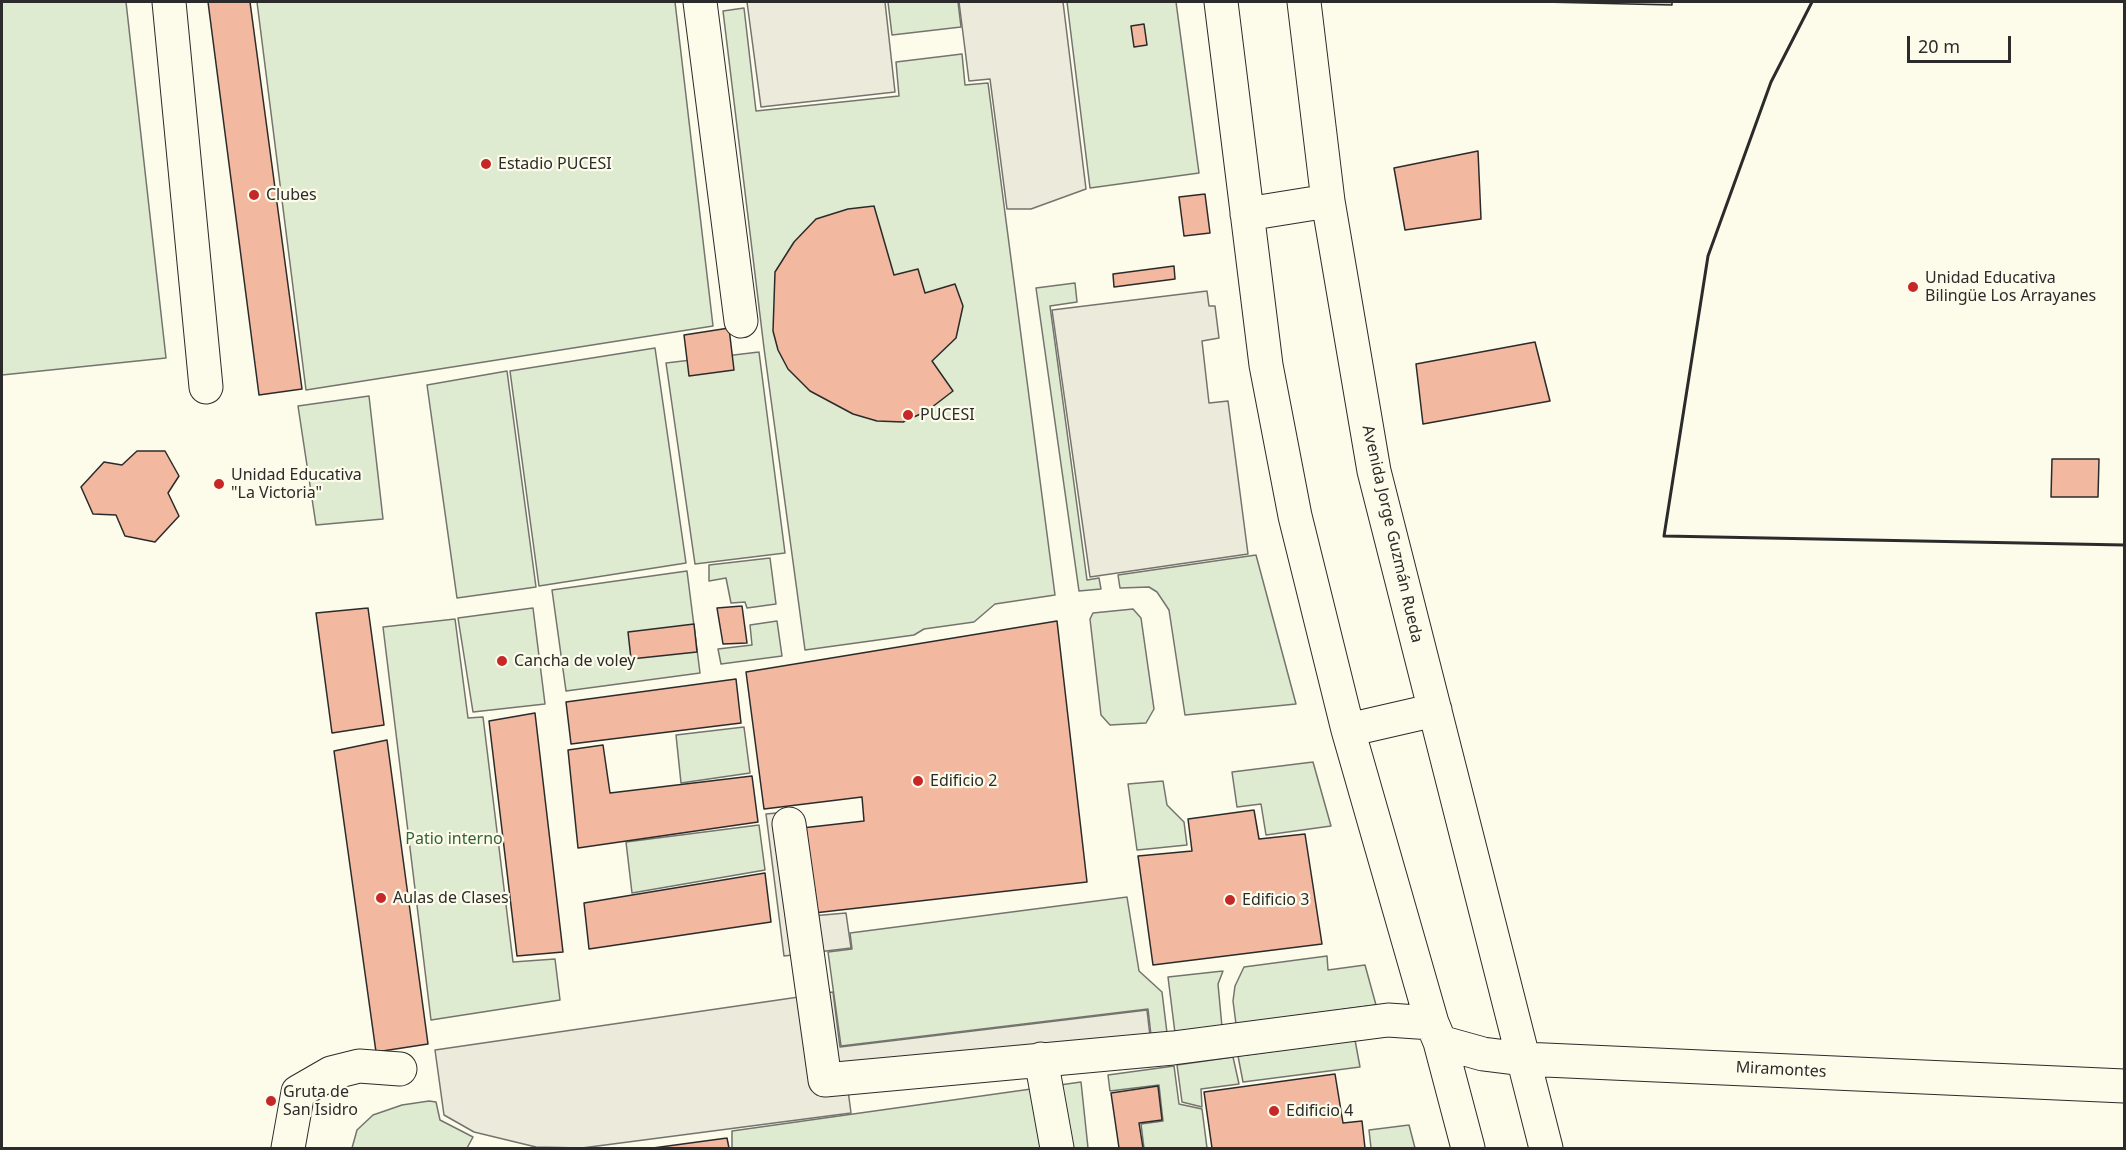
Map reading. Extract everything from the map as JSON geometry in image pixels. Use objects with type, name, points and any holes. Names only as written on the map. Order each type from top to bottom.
[{"type":"street","points":[[169,2],[206,387]]},
{"type":"street","points":[[700,2],[741,321]]},
{"type":"street","points":[[1221,2],[1266,365],[1295,516],[1348,730],[1468,1149]]},
{"type":"street","name":"Avenida Jorge Guzmán Rueda","points":[[1304,2],[1328,201],[1374,471],[1546,1149]]},
{"type":"street","points":[[1247,214],[1328,201]]},
{"type":"street","points":[[1348,730],[1434,710]]},
{"type":"street","name":"Miramontes","points":[[789,824],[825,1080],[1173,1048],[1388,1020],[1436,1033],[1483,1054],[1523,1059],[2124,1086]]},
{"type":"street","points":[[1041,1059],[1057,1149]]},
{"type":"street","points":[[288,1149],[298,1092],[331,1073],[359,1066],[400,1069]]},
{"type":"green space","points":[[2,2],[126,2],[166,358],[2,375]]},
{"type":"green space","name":"Estadio PUCESI","points":[[257,2],[675,2],[713,326],[306,390]]},
{"type":"green space","points":[[888,2],[958,2],[961,27],[892,35]]},
{"type":"green space","points":[[1067,2],[1176,2],[1199,173],[1090,188]]},
{"type":"green space","points":[[744,8],[756,111],[899,96],[896,62],[962,54],[965,85],[988,83],[1055,595],[995,604],[974,622],[924,629],[914,635],[805,650],[764,348],[723,11]]},
{"type":"green space","points":[[1075,283],[1077,302],[1050,306],[1087,580],[1099,578],[1101,589],[1079,591],[1036,288]]},
{"type":"green space","points":[[655,348],[686,563],[539,586],[510,371]]},
{"type":"green space","points":[[759,352],[785,553],[695,564],[666,363]]},
{"type":"green space","points":[[507,371],[536,587],[457,598],[427,385]]},
{"type":"green space","points":[[369,396],[383,519],[316,525],[298,406]]},
{"type":"green space","points":[[1256,555],[1296,704],[1185,715],[1169,610],[1157,592],[1149,587],[1120,588],[1118,575]]},
{"type":"green space","points":[[770,558],[776,604],[747,608],[745,602],[731,603],[726,578],[709,581],[709,565]]},
{"type":"green space","points":[[687,571],[700,673],[566,691],[552,590]]},
{"type":"green space","name":"Cancha de voley","points":[[533,608],[545,704],[473,712],[458,618]]},
{"type":"green space","points":[[1133,609],[1141,618],[1154,709],[1146,723],[1110,725],[1101,715],[1090,619],[1093,613]]},
{"type":"green space","name":"Patio interno","points":[[455,619],[468,718],[483,717],[513,962],[555,959],[560,1000],[431,1020],[383,627]]},
{"type":"green space","points":[[777,621],[782,656],[721,664],[718,649],[752,645],[750,625]]},
{"type":"green space","points":[[744,727],[750,773],[681,783],[676,735]]},
{"type":"green space","points":[[1313,762],[1331,826],[1266,835],[1261,804],[1237,807],[1232,772]]},
{"type":"green space","points":[[1163,781],[1167,805],[1184,822],[1187,845],[1137,850],[1128,784]]},
{"type":"green space","points":[[759,825],[765,870],[632,893],[626,842]]},
{"type":"green space","points":[[1127,897],[1139,971],[1162,992],[1167,1033],[1151,1035],[1148,1009],[841,1046],[828,952],[852,949],[850,933]]},
{"type":"green space","points":[[1327,956],[1328,970],[1365,965],[1376,1005],[1236,1024],[1233,1001],[1235,986],[1244,967]]},
{"type":"green space","points":[[1223,971],[1218,984],[1222,1027],[1175,1033],[1168,977]]},
{"type":"green space","points":[[1355,1040],[1360,1067],[1243,1082],[1238,1056]]},
{"type":"green space","points":[[1233,1057],[1239,1084],[1201,1089],[1202,1107],[1182,1102],[1177,1065]]},
{"type":"green space","points":[[1174,1066],[1179,1104],[1202,1109],[1207,1148],[1144,1148],[1141,1124],[1163,1121],[1159,1085],[1110,1091],[1108,1075]]},
{"type":"green space","points":[[1081,1082],[1088,1148],[732,1148],[732,1131]]},
{"type":"green space","points":[[436,1102],[440,1120],[473,1137],[467,1148],[352,1148],[357,1130],[373,1115],[402,1105]]},
{"type":"green space","points":[[1409,1125],[1415,1148],[1371,1148],[1369,1130]]},
{"type":"shaded area","points":[[747,2],[885,2],[895,92],[761,107]]},
{"type":"shaded area","points":[[959,2],[1063,2],[1086,189],[1031,209],[1007,209],[990,79],[969,81]]},
{"type":"shaded area","points":[[1207,291],[1209,306],[1215,306],[1219,338],[1202,341],[1209,403],[1228,401],[1248,554],[1090,577],[1052,310]]},
{"type":"shaded area","points":[[798,811],[812,916],[846,913],[851,948],[784,956],[766,814]]},
{"type":"shaded area","points":[[833,992],[840,1047],[1147,1010],[1150,1036],[846,1075],[851,1113],[582,1148],[536,1147],[474,1132],[444,1115],[435,1050]]},
{"type":"building","name":"Clubes","points":[[208,2],[250,2],[302,389],[259,395]]},
{"type":"building","points":[[1543,2],[1672,2],[1672,5]]},
{"type":"building","points":[[1144,24],[1147,45],[1134,47],[1131,26]]},
{"type":"building","points":[[1478,151],[1481,219],[1405,230],[1394,168]]},
{"type":"building","points":[[1205,194],[1210,233],[1184,236],[1179,197]]},
{"type":"building","points":[[874,206],[894,275],[918,269],[925,293],[955,284],[963,306],[956,338],[932,361],[953,391],[927,411],[903,422],[877,421],[853,414],[810,391],[788,369],[778,350],[773,331],[775,272],[794,242],[816,219],[848,209]]},
{"type":"building","points":[[1174,266],[1175,279],[1114,287],[1113,274]]},
{"type":"building","points":[[729,328],[734,370],[689,376],[684,335]]},
{"type":"building","points":[[1535,342],[1550,401],[1423,424],[1416,364]]},
{"type":"building","points":[[137,451],[165,451],[179,476],[168,493],[179,516],[155,542],[125,536],[116,515],[93,514],[81,487],[104,462],[122,465]]},
{"type":"building","points":[[2052,459],[2099,459],[2098,497],[2051,497]]},
{"type":"building","points":[[742,606],[747,643],[723,644],[717,608]]},
{"type":"building","points":[[368,608],[384,725],[332,733],[316,613]]},
{"type":"building","name":"Edificio 2","points":[[1057,621],[1087,882],[814,913],[802,828],[864,821],[862,797],[764,809],[746,672]]},
{"type":"building","points":[[694,624],[697,652],[631,659],[628,632]]},
{"type":"building","points":[[736,679],[741,723],[571,744],[566,702]]},
{"type":"building","name":"Aulas de Clases","points":[[535,713],[563,952],[517,956],[489,721]]},
{"type":"building","name":"Aulas de Clases","points":[[387,740],[428,1044],[376,1052],[334,751]]},
{"type":"building","points":[[603,745],[610,793],[752,776],[758,822],[578,848],[568,750]]},
{"type":"building","name":"Edificio 3","points":[[1254,810],[1259,839],[1305,834],[1322,944],[1153,965],[1138,856],[1192,851],[1188,819]]},
{"type":"building","points":[[765,873],[771,922],[589,949],[584,903]]},
{"type":"building","name":"Edificio 4","points":[[1335,1074],[1343,1123],[1362,1121],[1365,1148],[1212,1148],[1204,1092]]},
{"type":"building","points":[[1158,1086],[1162,1120],[1139,1123],[1143,1148],[1119,1148],[1111,1093]]},
{"type":"building","points":[[727,1138],[729,1148],[653,1148]]},
{"type":"wall","points":[[1812,2],[1771,82],[1708,256],[1664,536],[2124,545]]},
{"type":"place","name":"Estadio PUCESI","points":[[486,164]]},
{"type":"place","name":"Clubes","points":[[254,195]]},
{"type":"place","name":"Unidad Educativa Bilingüe Los Arrayanes","points":[[1913,287]]},
{"type":"place","name":"PUCESI","points":[[908,415]]},
{"type":"place","name":"Unidad Educativa \"La Victoria\"","points":[[219,484]]},
{"type":"place","name":"Cancha de voley","points":[[502,661]]},
{"type":"place","name":"Edificio 2","points":[[918,781]]},
{"type":"place","name":"Aulas de Clases","points":[[381,898]]},
{"type":"place","name":"Edificio 3","points":[[1230,900]]},
{"type":"place","name":"Gruta de San Isidro","points":[[271,1101]]},
{"type":"place","name":"Edificio 4","points":[[1274,1111]]}]
